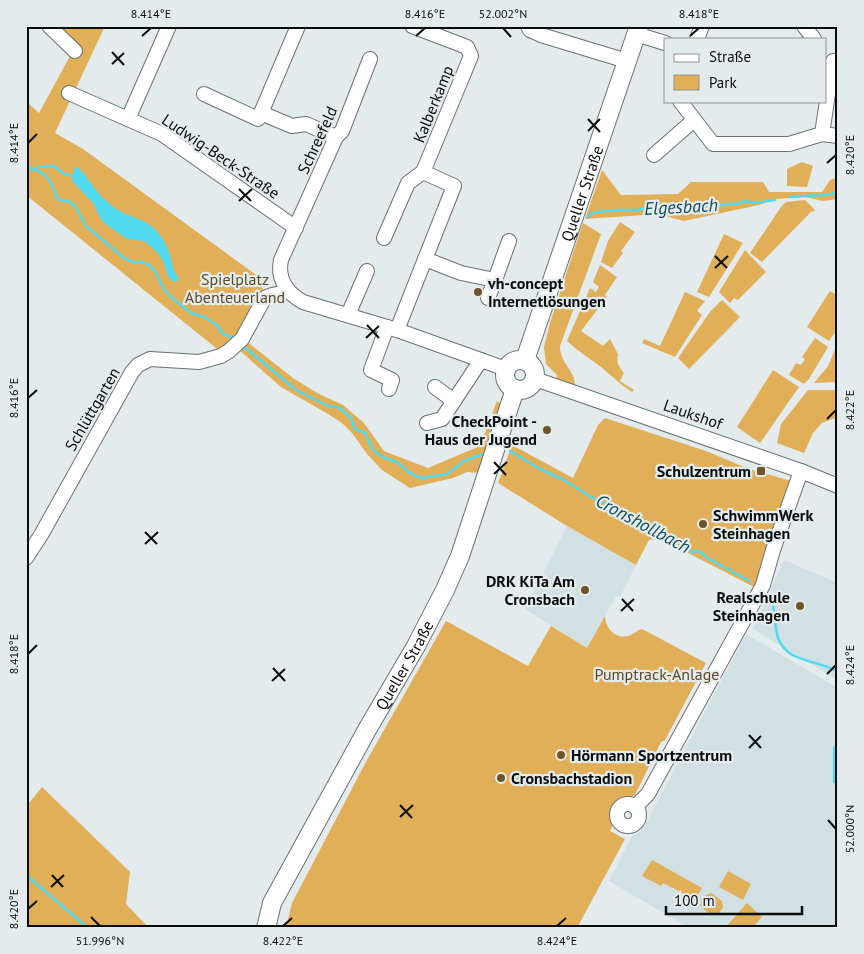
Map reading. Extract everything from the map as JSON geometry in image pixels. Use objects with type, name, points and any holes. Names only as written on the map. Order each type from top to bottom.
[{"type":"main road","name":"Queller Straße","points":[[525,360],[637,30]]},
{"type":"main road","points":[[525,360],[534,368],[535,379],[527,389],[515,389],[506,381],[506,370],[514,361],[525,360]]},
{"type":"main road","name":"Queller Straße","points":[[266,928],[272,903],[368,728],[416,646],[445,590],[460,556],[515,389]]},
{"type":"street","points":[[49,26],[75,51]]},
{"type":"street","points":[[128,119],[168,26]]},
{"type":"street","points":[[204,94],[258,118],[298,26]]},
{"type":"street","name":"Kalberkamp","points":[[384,238],[408,183],[423,172],[471,56],[467,48],[412,26]]},
{"type":"street","points":[[528,26],[530,30],[541,35],[627,61]]},
{"type":"street","points":[[698,38],[702,26]]},
{"type":"street","points":[[804,26],[813,38]]},
{"type":"street","points":[[637,30],[664,43]]},
{"type":"street","points":[[822,134],[832,58]]},
{"type":"street","name":"Schreefeld","points":[[287,290],[280,275],[281,260],[336,137],[342,131],[370,59]]},
{"type":"street","name":"Ludwig-Beck-Straße","points":[[69,94],[162,134],[296,228]]},
{"type":"street","points":[[681,102],[713,144],[789,144],[822,134],[838,136]]},
{"type":"street","points":[[261,113],[292,126],[306,124],[336,137]]},
{"type":"street","points":[[654,154],[694,120]]},
{"type":"street","points":[[389,389],[392,380],[371,370],[425,259],[454,186],[423,172]]},
{"type":"street","points":[[488,298],[509,241]]},
{"type":"street","points":[[425,259],[461,273],[494,280]]},
{"type":"street","points":[[348,315],[367,271]]},
{"type":"street","points":[[287,290],[303,302],[392,328],[506,370]]},
{"type":"street","name":"Schlüttgarten","points":[[26,558],[46,526],[132,372],[138,365],[150,359],[199,362],[221,356],[242,339],[264,299],[268,296],[281,294],[287,290]]},
{"type":"street","points":[[427,423],[442,419],[481,360]]},
{"type":"street","name":"Laukshof","points":[[535,379],[801,471],[838,486]]},
{"type":"street","points":[[435,388],[454,401]]},
{"type":"street","points":[[636,807],[648,794],[763,585],[773,550],[801,471]]},
{"type":"shaded area","points":[[567,526],[636,565],[620,597],[616,596],[587,648],[525,609]]},
{"type":"shaded area","name":"Realschule Steinhagen","points":[[784,560],[838,583],[838,680],[753,629]]},
{"type":"shaded area","points":[[746,634],[838,688],[838,928],[689,928],[609,881],[632,836],[640,832],[645,825]]},
{"type":"green space","name":"Spielplatz Abenteuerland","points":[[55,26],[105,26],[55,133],[83,149],[259,277],[264,293],[239,336],[221,352],[26,195],[26,101],[39,113],[70,56]]},
{"type":"green space","points":[[802,162],[813,166],[807,187],[787,186],[787,169]]},
{"type":"green space","points":[[602,170],[621,195],[678,194],[691,182],[763,182],[769,192],[822,192],[830,180],[838,177],[838,199],[823,201],[805,197],[776,199],[759,205],[684,221],[658,214],[585,219]]},
{"type":"green space","points":[[805,200],[815,210],[762,262],[750,253],[786,202]]},
{"type":"green space","points":[[620,222],[635,232],[621,251],[623,253],[612,268],[601,262],[608,241]]},
{"type":"green space","points":[[583,223],[601,234],[560,346],[562,358],[573,376],[575,386],[556,379],[557,375],[546,364],[544,347]]},
{"type":"green space","points":[[724,234],[743,243],[709,297],[697,292]]},
{"type":"green space","points":[[745,250],[766,272],[738,300],[734,298],[730,303],[719,292]]},
{"type":"green space","points":[[600,265],[617,277],[605,295],[607,297],[581,331],[603,346],[610,339],[618,354],[618,364],[624,373],[620,381],[634,390],[632,392],[567,341],[590,288],[596,292],[599,287],[593,282]]},
{"type":"green space","points":[[830,291],[838,296],[838,328],[829,341],[807,327]]},
{"type":"green space","points":[[685,292],[705,301],[697,311],[702,315],[675,357],[642,343],[644,339],[660,346]]},
{"type":"green space","points":[[722,300],[740,317],[689,369],[678,358],[710,312]]},
{"type":"green space","points":[[815,338],[828,347],[804,384],[789,375],[796,363],[801,365],[805,359],[802,357]]},
{"type":"green space","points":[[246,341],[293,378],[317,393],[343,405],[364,423],[384,451],[428,468],[480,446],[497,401],[501,404],[480,473],[467,472],[453,478],[410,488],[382,470],[342,423],[281,387],[238,349]]},
{"type":"green space","points":[[838,343],[838,382],[814,383],[828,366]]},
{"type":"green space","points":[[773,370],[799,387],[760,443],[737,427]]},
{"type":"green space","points":[[808,390],[838,390],[838,417],[822,423],[813,433],[804,453],[777,443],[781,424]]},
{"type":"green space","points":[[605,418],[706,451],[749,469],[791,481],[758,589],[659,538],[649,540],[636,565],[567,526],[498,483],[512,445],[573,478],[598,425]]},
{"type":"green space","name":"Cronsbachstadion","points":[[605,616],[607,625],[616,635],[631,635],[642,629],[706,663],[665,740],[661,742],[635,795],[619,801],[611,808],[610,818],[613,825],[610,831],[625,839],[577,928],[286,928],[292,903],[367,760],[446,621],[528,666],[551,626],[587,648]]},
{"type":"green space","points":[[42,787],[130,872],[126,904],[149,928],[26,928],[26,807]]},
{"type":"green space","points":[[652,860],[702,888],[693,903],[685,898],[685,894],[663,883],[661,886],[642,876]]},
{"type":"green space","points":[[728,871],[751,884],[743,900],[719,887]]},
{"type":"green space","points":[[711,893],[722,901],[723,908],[718,914],[711,915],[700,906],[702,897]]},
{"type":"green space","points":[[747,903],[762,917],[752,928],[725,928]]},
{"type":"water","points":[[75,167],[79,168],[109,204],[155,229],[164,240],[179,280],[173,282],[168,276],[158,253],[144,241],[127,239],[104,223],[94,204],[72,181]]},
{"type":"water","points":[[838,744],[838,784],[833,783],[833,747]]},
{"type":"waterway","name":"Cronshollbach","points":[[28,166],[42,173],[50,182],[59,200],[70,202],[75,206],[86,226],[124,258],[149,265],[155,271],[164,289],[171,297],[191,313],[204,317],[217,325],[223,334],[234,338]]},
{"type":"waterway","name":"Elgesbach","points":[[32,170],[38,167],[54,166],[64,174],[74,176]]},
{"type":"waterway","name":"Elgesbach","points":[[790,197],[838,193]]},
{"type":"waterway","name":"Elgesbach","points":[[588,217],[597,212],[616,210],[649,208],[670,210],[678,207],[717,206],[746,201],[754,203],[775,200]]},
{"type":"waterway","name":"Cronshollbach","points":[[242,345],[296,390],[328,406],[340,408],[351,418],[355,429],[365,433],[373,450],[421,478],[447,474],[464,461],[483,454]]},
{"type":"waterway","name":"Cronshollbach","points":[[510,451],[657,532],[673,535],[691,552],[699,551],[709,559],[750,581]]},
{"type":"waterway","name":"Cronshollbach","points":[[771,599],[778,638],[783,646],[796,657],[838,672]]},
{"type":"waterway","points":[[26,875],[88,928]]},
{"type":"place","name":"vh-concept Internetlösungen","points":[[478,292]]},
{"type":"place","name":"CheckPoint - Haus der Jugend","points":[[547,430]]},
{"type":"place","name":"Schulzentrum","points":[[761,471]]},
{"type":"place","name":"SchwimmWerk Steinhagen","points":[[703,524]]},
{"type":"place","name":"DRK KiTa Am Cronsbach","points":[[585,590]]},
{"type":"place","name":"Realschule Steinhagen","points":[[800,606]]},
{"type":"place","name":"Hörmann Sportzentrum","points":[[561,755]]},
{"type":"place","name":"Cronsbachstadion","points":[[501,778]]},
{"type":"park label","name":"Pumptrack-Anlage","points":[[657,674]]}]
